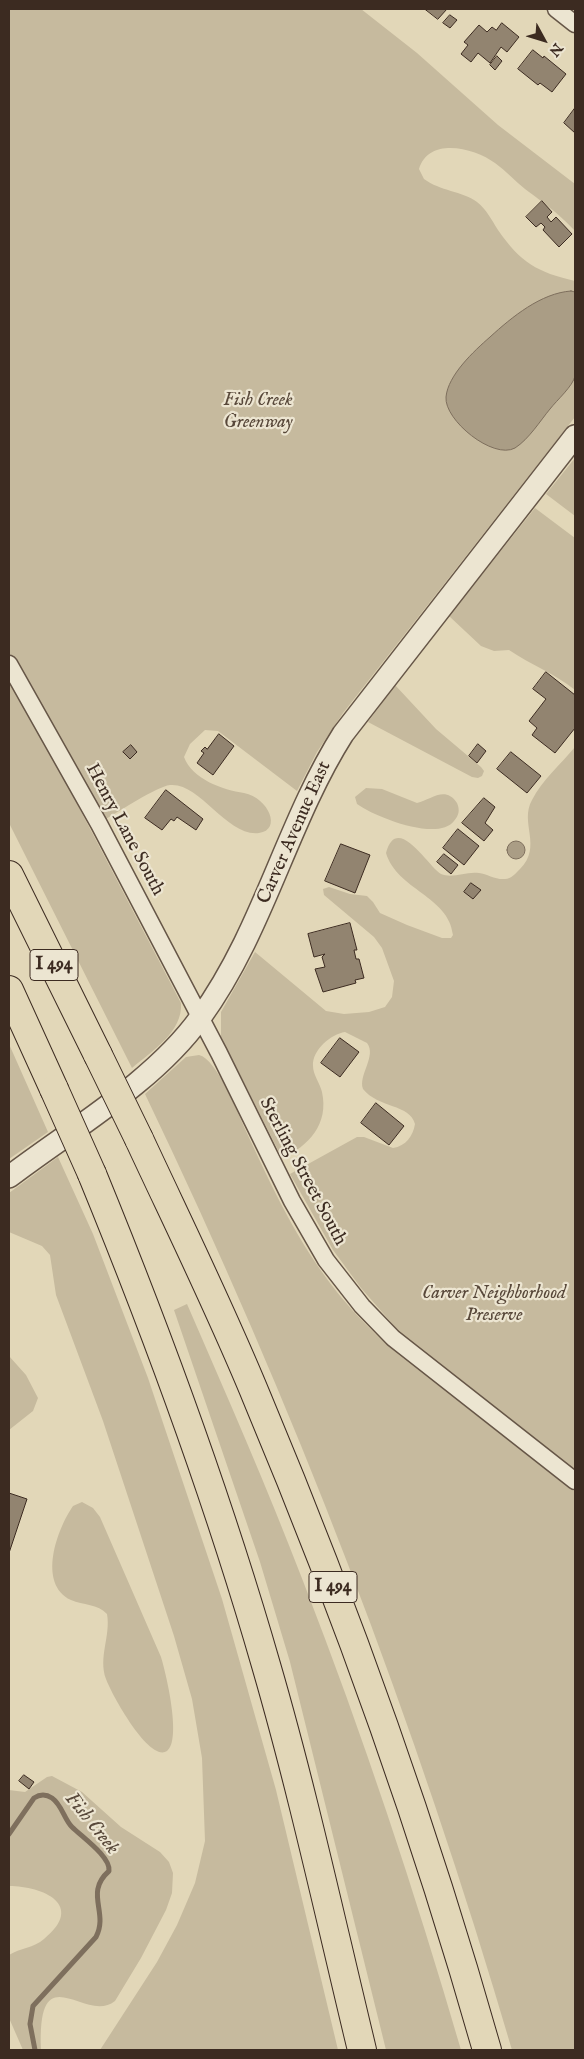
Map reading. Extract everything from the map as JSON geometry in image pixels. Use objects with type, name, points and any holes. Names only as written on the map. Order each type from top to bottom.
[{"type":"highway","name":"I 494","points":[[9,875],[139,1139],[257,1396],[321,1557],[407,1791],[487,2050]]},
{"type":"highway","name":"I 494","points":[[9,990],[92,1174],[185,1411],[240,1581],[286,1740],[362,2050]]},
{"type":"street","points":[[556,9],[575,24]]},
{"type":"street","name":"Carver Avenue East","points":[[9,1177],[144,1076],[176,1047],[200,1018],[250,934],[316,779],[343,734],[575,436]]},
{"type":"street","name":"Henry Lane South","points":[[9,664],[99,824],[200,1018]]},
{"type":"street","name":"Sterling Street South","points":[[200,1018],[306,1229],[343,1283],[393,1338],[575,1481]]},
{"type":"green space","name":"Fish Creek Greenway","points":[[9,9],[361,9],[417,53],[498,125],[575,184],[575,231],[557,213],[525,189],[499,166],[476,153],[453,148],[442,149],[432,152],[424,159],[419,169],[424,179],[430,183],[465,195],[477,202],[486,211],[514,251],[522,258],[540,270],[575,281],[575,292],[571,291],[575,343],[575,417],[343,713],[317,752],[297,791],[218,731],[205,730],[190,744],[184,757],[188,765],[201,777],[218,786],[253,796],[266,807],[271,820],[270,826],[266,831],[259,833],[247,832],[236,827],[203,800],[181,786],[170,785],[156,790],[106,819],[85,782],[73,796],[181,1003],[177,1023],[172,1032],[157,1048],[132,1068],[9,823]]},
{"type":"green space","points":[[575,458],[575,516],[546,494]]},
{"type":"green space","points":[[535,508],[575,538],[575,690],[509,650],[494,651],[481,646],[449,616]]},
{"type":"green space","points":[[395,685],[436,729],[481,767],[484,771],[482,776],[478,778],[472,777],[368,722]]},
{"type":"green space","name":"Carver Neighborhood Preserve","points":[[575,747],[575,1470],[396,1328],[361,1288],[333,1250],[290,1174],[357,1137],[364,1137],[393,1148],[405,1143],[413,1133],[415,1124],[407,1113],[377,1100],[363,1089],[363,1078],[370,1054],[367,1043],[345,1032],[328,1039],[319,1049],[313,1066],[322,1092],[323,1104],[320,1124],[301,1147],[282,1158],[221,1037],[221,1012],[255,952],[326,1011],[344,1014],[369,1012],[385,1007],[392,997],[394,981],[382,948],[374,937],[324,895],[323,889],[329,887],[350,894],[367,896],[380,913],[442,938],[451,938],[453,935],[449,922],[442,911],[392,866],[386,853],[391,842],[398,838],[405,840],[441,874],[450,876],[474,873],[498,879],[513,876],[527,860],[530,852],[528,817],[532,800],[546,779]]},
{"type":"green space","points":[[366,788],[382,789],[417,803],[438,795],[448,795],[457,803],[458,815],[446,827],[435,829],[421,828],[391,821],[357,804],[355,797]]},
{"type":"green space","points":[[9,1044],[48,1132],[9,1159]]},
{"type":"green space","points":[[199,1055],[213,1066],[220,1076],[261,1164],[292,1224],[327,1279],[348,1305],[371,1330],[399,1355],[575,1492],[575,2050],[512,2050],[475,1927],[435,1805],[393,1684],[348,1564],[301,1445],[251,1327],[145,1094],[186,1057]]},
{"type":"green space","points":[[58,1157],[93,1234],[148,1378],[222,1599],[276,1790],[338,2050],[100,2050],[157,1962],[177,1925],[195,1883],[205,1841],[202,1758],[192,1699],[174,1636],[103,1421],[56,1295],[50,1255],[42,1246],[9,1232],[9,1193]]},
{"type":"green space","points":[[187,1304],[275,1511],[347,1697],[407,1873],[461,2050],[386,2050],[290,1662],[260,1562],[174,1310]]},
{"type":"green space","points":[[9,1356],[26,1375],[38,1398],[33,1411],[9,1430]]},
{"type":"green space","points":[[82,1502],[93,1508],[100,1517],[161,1657],[172,1706],[173,1721],[171,1744],[167,1751],[159,1752],[141,1737],[109,1687],[103,1663],[108,1622],[107,1614],[95,1606],[71,1600],[61,1592],[55,1582],[52,1569],[56,1542],[73,1506]]},
{"type":"green space","points":[[52,1776],[82,1792],[121,1827],[160,1852],[169,1862],[173,1873],[172,1893],[166,1910],[141,1958],[115,2001],[103,2006],[90,2005],[65,1998],[55,1998],[47,2004],[42,2021],[41,2050],[23,2050],[9,2018],[9,1955],[44,1939],[56,1927],[61,1916],[60,1907],[55,1900],[46,1894],[22,1887],[9,1886],[9,1790],[25,1792],[47,1777]]},
{"type":"shaded area","points":[[571,291],[575,292],[577,346],[574,380],[530,435],[515,448],[506,450],[483,443],[461,426],[447,406],[446,397],[451,380],[477,349],[517,314],[549,296]]},
{"type":"shaded area","points":[[512,841],[520,841],[525,846],[523,857],[512,859],[507,854],[507,846]]},
{"type":"building","points":[[425,9],[447,9],[438,19]]},
{"type":"building","points":[[450,15],[457,20],[450,28],[443,23]]},
{"type":"building","points":[[502,23],[519,37],[507,52],[501,47],[490,63],[478,53],[471,62],[461,54],[468,45],[464,42],[479,25],[487,32],[492,27],[496,30]]},
{"type":"building","points":[[533,50],[543,58],[544,56],[566,74],[552,92],[540,83],[538,85],[518,69]]},
{"type":"building","points":[[497,56],[502,61],[495,70],[490,65]]},
{"type":"building","points":[[575,108],[575,133],[564,123]]},
{"type":"building","points":[[542,201],[552,212],[547,217],[551,222],[556,217],[572,234],[559,247],[543,230],[545,227],[541,223],[536,227],[526,217]]},
{"type":"building","points":[[546,672],[575,695],[575,728],[555,753],[532,735],[537,728],[529,721],[546,699],[533,689]]},
{"type":"building","points":[[219,734],[234,746],[213,775],[197,763],[204,753],[201,751],[205,747],[207,749]]},
{"type":"building","points":[[478,744],[486,751],[477,763],[469,756]]},
{"type":"building","points":[[131,745],[137,752],[130,759],[123,752]]},
{"type":"building","points":[[511,752],[541,776],[527,793],[497,769]]},
{"type":"building","points":[[166,790],[203,819],[196,830],[177,817],[174,821],[171,819],[162,830],[145,818]]},
{"type":"building","points":[[484,798],[495,807],[485,823],[493,830],[484,841],[462,823]]},
{"type":"building","points":[[458,829],[479,846],[464,865],[443,848]]},
{"type":"building","points":[[341,844],[370,855],[355,893],[325,881]]},
{"type":"building","points":[[444,854],[458,865],[451,874],[437,862]]},
{"type":"building","points":[[471,883],[481,890],[473,899],[464,892]]},
{"type":"building","points":[[350,923],[357,950],[354,950],[356,959],[359,959],[364,978],[355,980],[356,983],[323,992],[315,969],[325,967],[322,957],[325,954],[314,957],[308,934]]},
{"type":"building","points":[[340,1038],[359,1052],[340,1077],[321,1063]]},
{"type":"building","points":[[376,1103],[404,1126],[389,1145],[361,1123]]},
{"type":"building","points":[[9,1493],[27,1499],[9,1553]]},
{"type":"building","points":[[24,1775],[34,1782],[29,1789],[19,1781]]},
{"type":"waterway","name":"Fish Creek","points":[[9,1834],[34,1798],[41,1795],[48,1796],[61,1808],[69,1824],[101,1854],[108,1865],[109,1871],[98,1887],[100,1919],[96,1937],[33,2006],[30,2024],[35,2050]]}]
